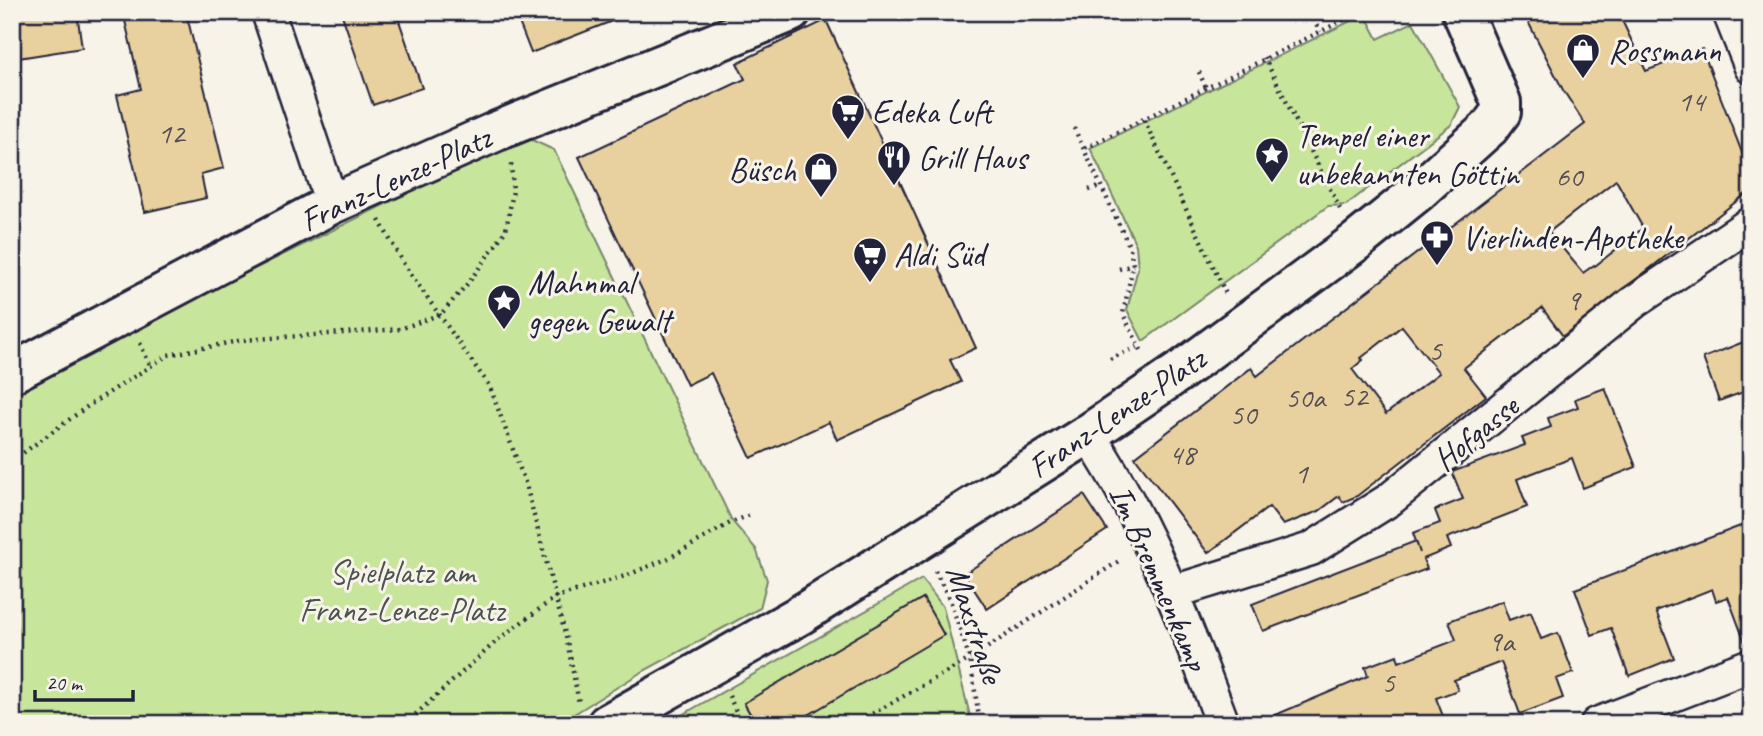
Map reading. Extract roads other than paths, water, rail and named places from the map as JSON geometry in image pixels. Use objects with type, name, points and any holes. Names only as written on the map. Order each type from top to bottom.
[{"type":"street","points":[[268,12],[348,197]]},
{"type":"street","name":"Franz-Lenze-Platz","points":[[12,373],[348,197],[497,131],[791,12]]},
{"type":"street","name":"Franz-Lenze-Platz","points":[[595,719],[800,615],[1088,434],[1160,385],[1357,241],[1419,191],[1489,128],[1501,111],[1501,102],[1462,12]]},
{"type":"street","points":[[1730,12],[1751,67]]},
{"type":"street","name":"Hofgasse","points":[[1173,592],[1311,549],[1389,500],[1634,302],[1751,223]]},
{"type":"street","name":"Im Bremmenkamp","points":[[1088,434],[1114,474],[1173,592],[1223,724]]},
{"type":"street","points":[[1597,724],[1751,665]]},
{"type":"place","name":"Rossmann","points":[[1583,80]]},
{"type":"place","name":"Edeka Luft","points":[[848,141]]},
{"type":"place","name":"Tempel einer unbekannten Göttin","points":[[1272,184]]},
{"type":"place","name":"Grill Haus","points":[[894,187]]},
{"type":"place","name":"Büsch","points":[[821,199]]},
{"type":"place","name":"Vierlinden-Apotheke","points":[[1437,267]]},
{"type":"place","name":"Aldi Süd","points":[[870,284]]},
{"type":"place","name":"Mahnmal gegen Gewalt","points":[[504,331]]},
{"type":"park label","name":"Spielplatz am Franz-Lenze-Platz","points":[[402,590]]}]
